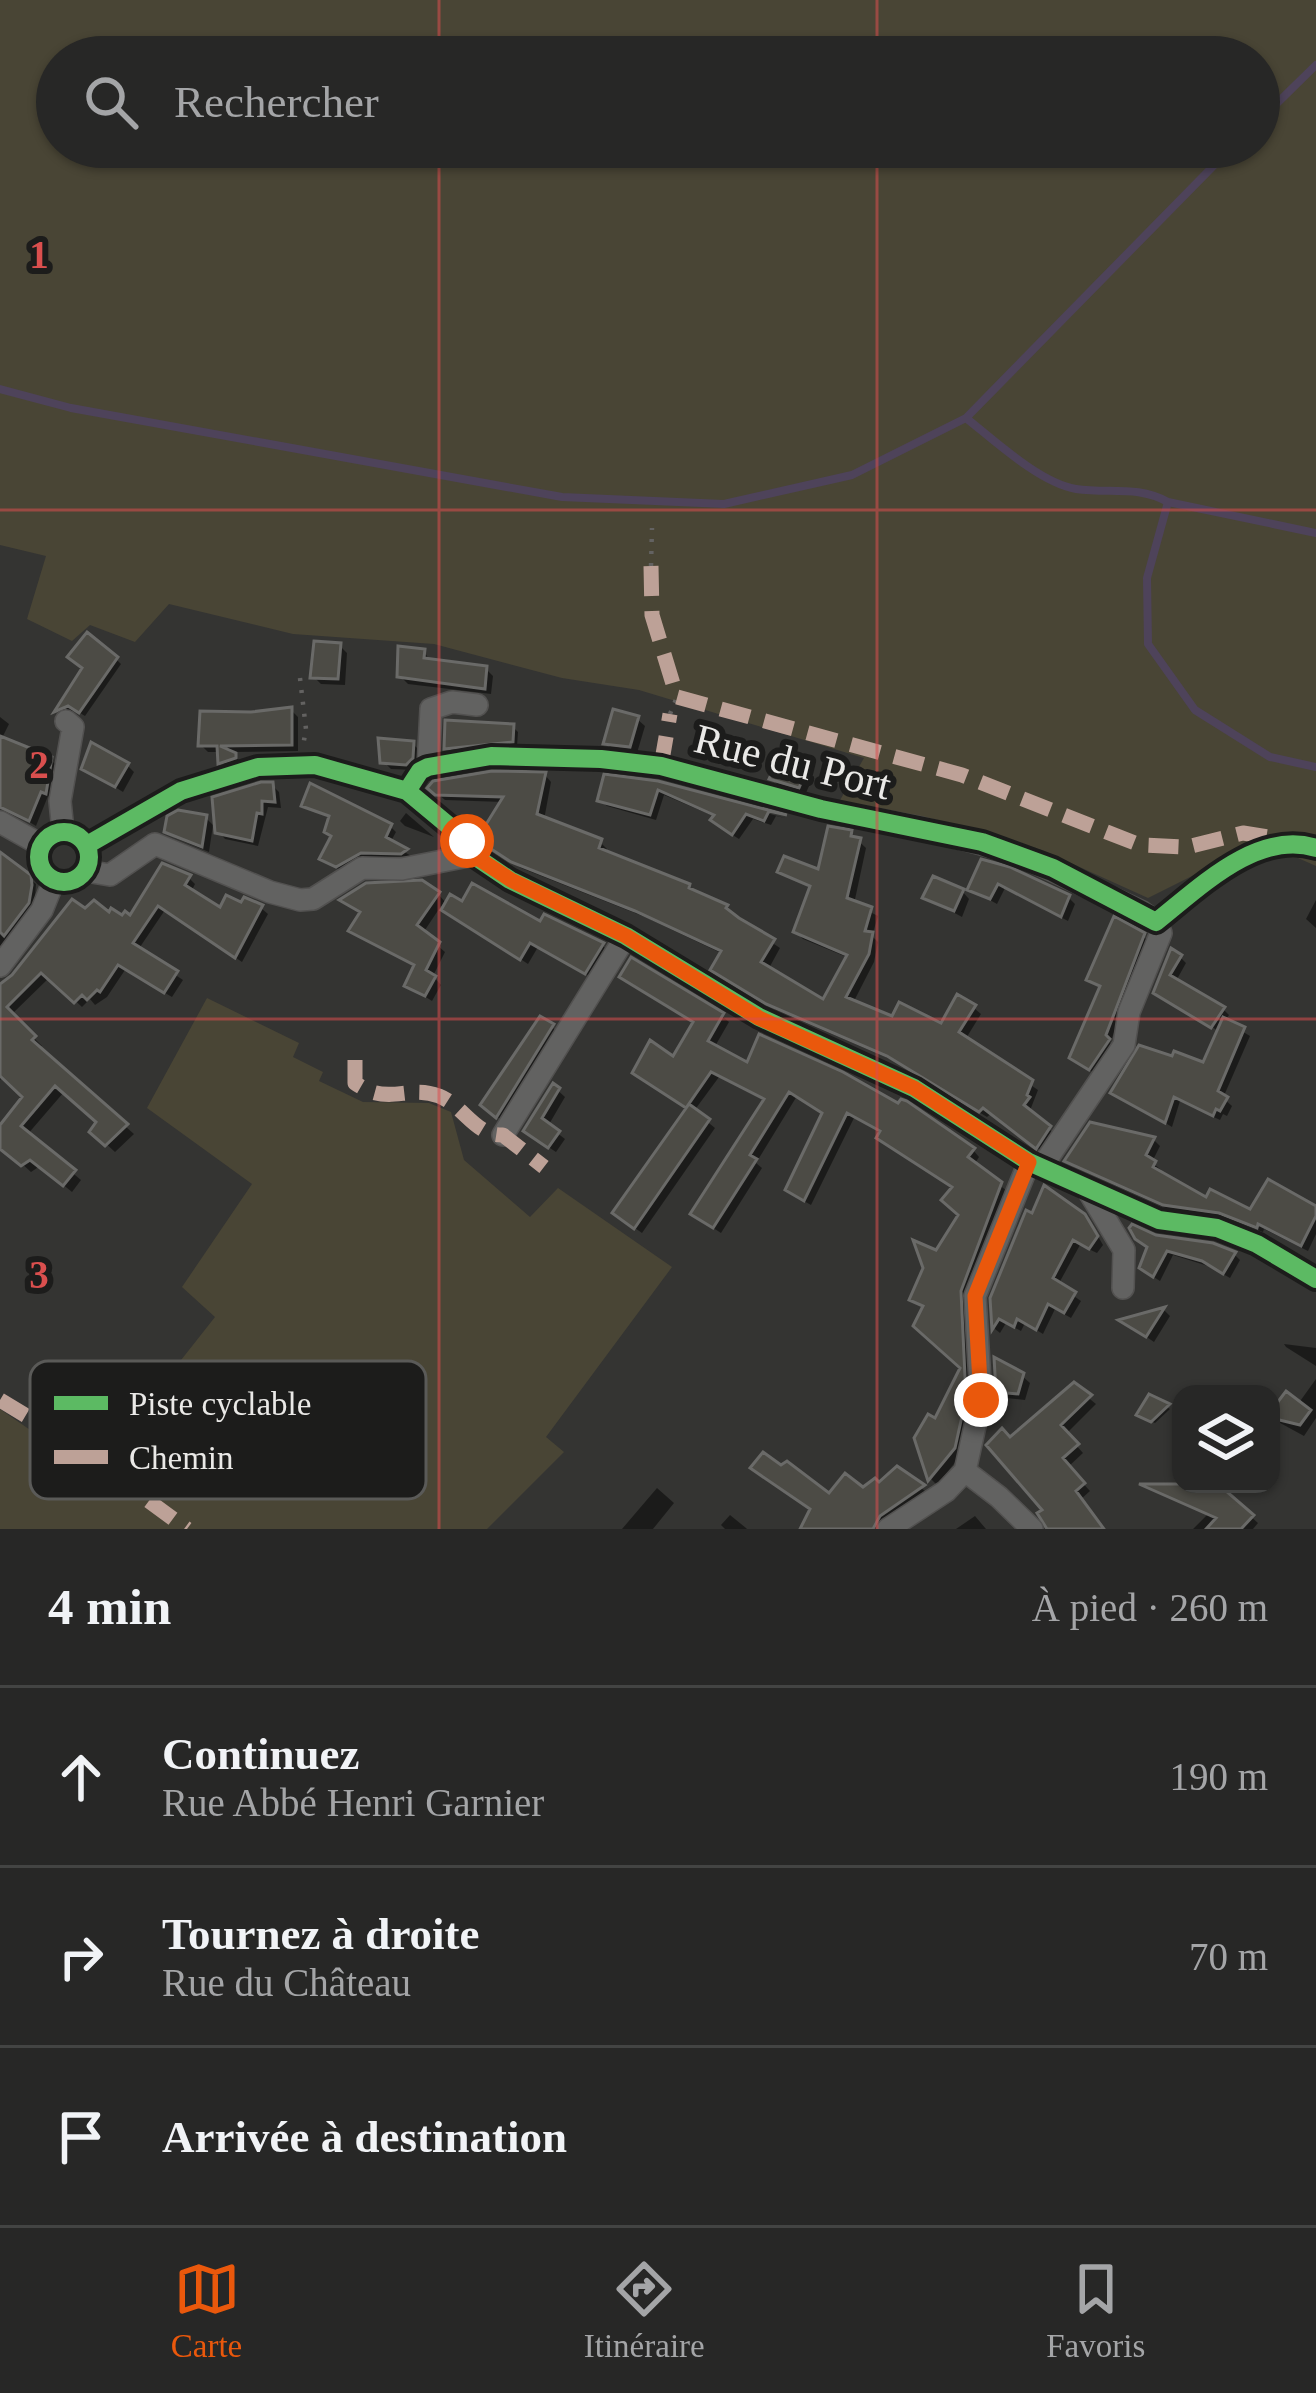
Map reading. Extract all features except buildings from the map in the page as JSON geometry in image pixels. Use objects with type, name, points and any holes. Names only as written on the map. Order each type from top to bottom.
[{"type":"street","points":[[407,791],[428,767],[431,710],[452,702],[477,705]]},
{"type":"street","points":[[63,831],[59,801],[74,727],[65,721]]},
{"type":"street","name":"Rue du Port","points":[[428,767],[491,756],[601,758],[661,766],[821,808],[982,842],[1053,868],[1156,922]]},
{"type":"street","points":[[87,845],[201,782],[258,767],[300,764],[407,791],[467,841],[473,855],[511,880],[626,936],[759,1018],[914,1088],[1035,1165],[1159,1220],[1217,1228],[1257,1244],[1316,1279]]},
{"type":"street","points":[[0,822],[41,845]]},
{"type":"street","points":[[63,831],[87,845],[89,861],[86,871],[69,882],[54,880],[40,865],[41,845],[63,831]]},
{"type":"street","points":[[86,871],[110,875],[155,844],[300,900],[313,899],[362,868],[402,869],[473,855]]},
{"type":"street","points":[[0,966],[42,910],[54,880]]},
{"type":"street","points":[[888,1529],[946,1491],[964,1472],[981,1400],[975,1296],[1035,1165],[1124,1045],[1129,1012],[1161,933],[1156,922]]},
{"type":"street","points":[[502,1135],[626,936]]},
{"type":"street","points":[[1087,1189],[1124,1250],[1123,1288]]},
{"type":"street","points":[[964,1472],[999,1496],[1031,1529]]},
{"type":"lane","points":[[1156,922],[1242,859],[1295,841]]},
{"type":"path","points":[[652,529],[652,566]]},
{"type":"path","points":[[300,678],[306,729],[300,764]]},
{"type":"path","points":[[670,714],[677,697]]},
{"type":"shaded area","points":[[0,0],[1316,0],[1316,866],[1298,858],[1240,852],[1148,898],[1042,850],[839,802],[864,758],[639,690],[562,678],[434,644],[293,634],[169,604],[135,642],[90,625],[72,641],[27,619],[46,556],[0,545]]},
{"type":"shaded area","points":[[207,998],[299,1043],[293,1057],[323,1072],[319,1081],[363,1102],[429,1103],[451,1112],[464,1160],[530,1217],[558,1188],[672,1267],[546,1437],[564,1452],[487,1529],[0,1529],[0,1409],[30,1430],[30,1499],[426,1499],[426,1361],[180,1361],[215,1317],[182,1287],[252,1184],[147,1108]]},
{"type":"waterway","points":[[1280,100],[1316,65]]},
{"type":"waterway","points":[[0,389],[71,408],[562,497],[724,504],[852,475],[966,418],[1211,168]]},
{"type":"waterway","points":[[966,418],[1018,460],[1062,485],[1145,494],[1168,502],[1147,578],[1148,644],[1195,710],[1270,757],[1316,767]]},
{"type":"waterway","points":[[1168,502],[1316,533]]},
{"type":"marked path","points":[[651,566],[652,615],[677,697],[962,775],[1140,845],[1187,847],[1243,833],[1281,839]]},
{"type":"marked path","points":[[661,766],[670,714]]},
{"type":"marked path","points":[[355,1060],[355,1083],[367,1090],[439,1096],[544,1167]]},
{"type":"marked path","points":[[0,1400],[30,1418]]},
{"type":"marked path","points":[[146,1499],[187,1529]]},
{"type":"cycle path","points":[[407,791],[428,767],[491,756],[661,766],[821,809],[982,842],[1053,868],[1156,922],[1251,854],[1294,844],[1316,848]]},
{"type":"cycle path","points":[[87,845],[181,791],[258,767],[315,765],[407,791],[467,841],[473,855],[510,880],[626,936],[759,1017],[914,1088],[1029,1162],[1159,1220],[1217,1228],[1257,1244],[1316,1279]]},
{"type":"cycle path","points":[[64,832],[82,839],[89,857],[82,875],[64,882],[46,875],[39,857],[46,839],[64,832]]},
{"type":"route","points":[[467,841],[473,855],[511,880],[626,936],[759,1018],[914,1088],[1029,1162],[975,1296],[981,1400]]}]
